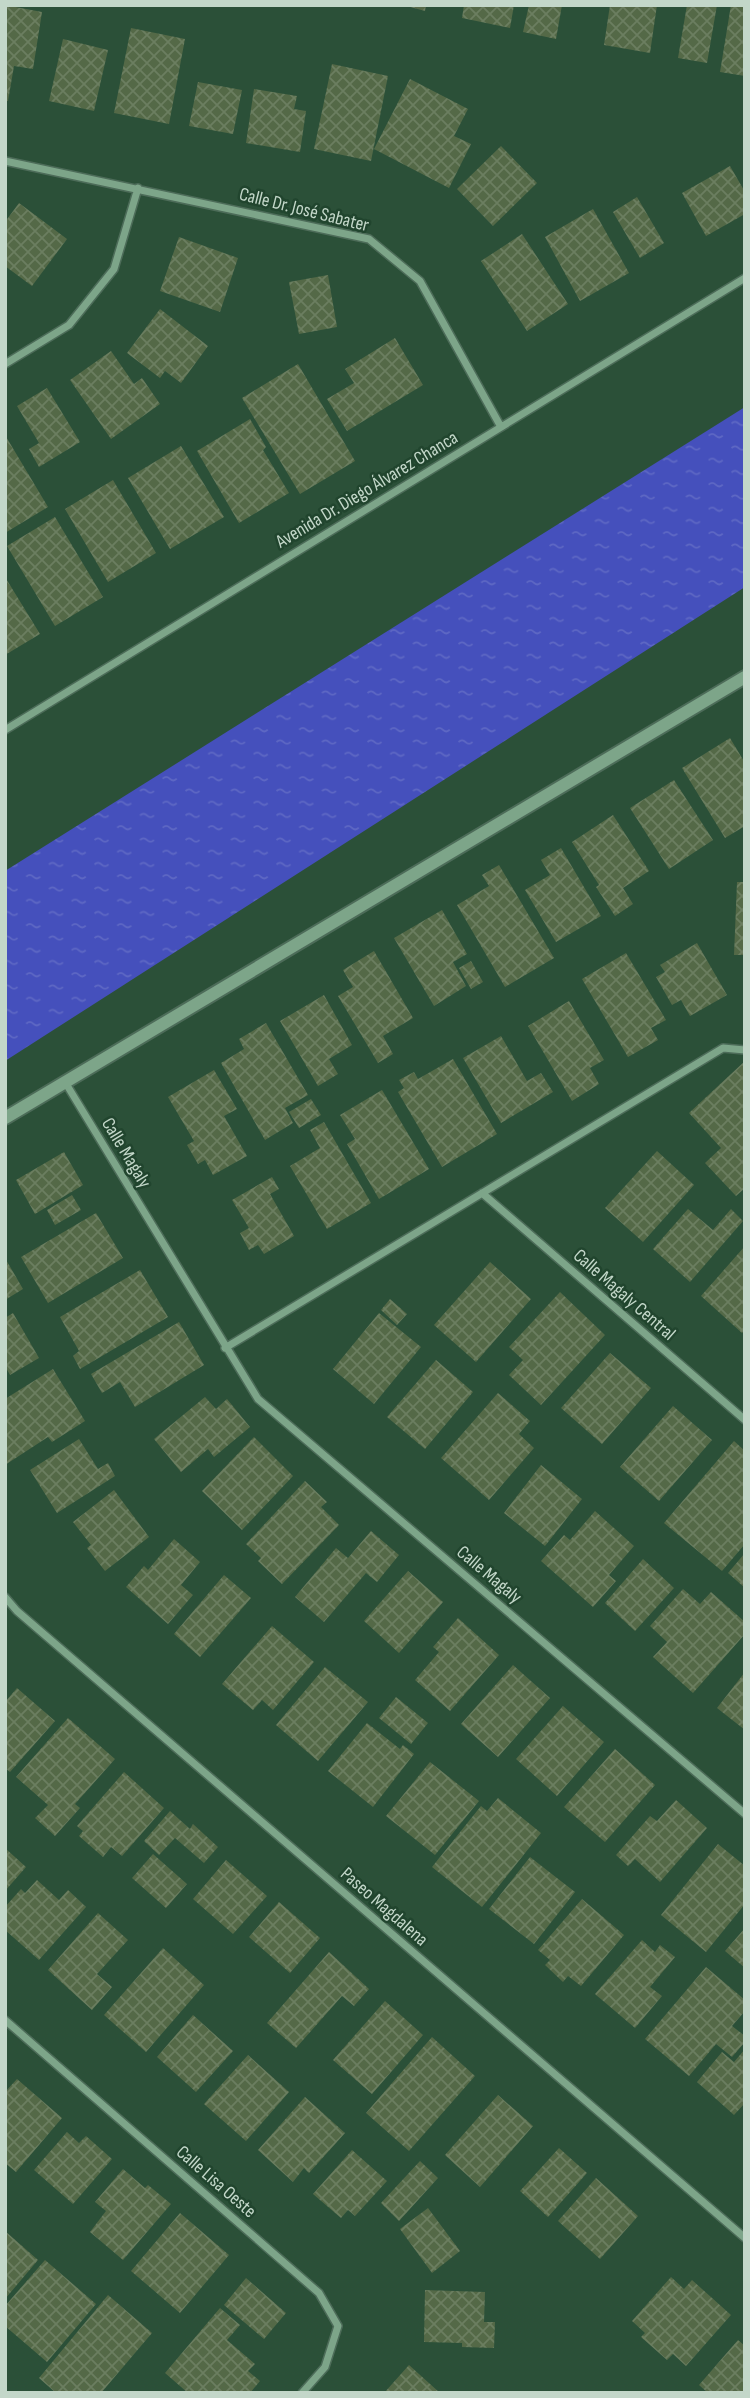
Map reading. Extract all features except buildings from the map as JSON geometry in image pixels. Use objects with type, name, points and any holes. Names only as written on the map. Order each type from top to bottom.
[{"type":"street","name":"Calle Dr. José Sabater","points":[[5,161],[369,239],[420,281],[501,426]]},
{"type":"street","points":[[5,364],[69,324],[114,269],[138,188]]},
{"type":"street","name":"Avenida Dr. Diego Álvarez Chanca","points":[[5,730],[745,278]]},
{"type":"street","points":[[5,1118],[745,677]]},
{"type":"street","points":[[225,1348],[723,1048],[745,1050]]},
{"type":"street","name":"Calle Magaly","points":[[65,1082],[258,1399],[745,1814]]},
{"type":"street","name":"Calle Magaly Central","points":[[482,1193],[745,1420]]},
{"type":"street","name":"Paseo Magdalena","points":[[5,1597],[16,1611],[745,2238]]},
{"type":"street","name":"Calle Lisa Oeste","points":[[5,2020],[319,2293],[338,2326],[325,2367],[302,2393]]},
{"type":"water","points":[[745,407],[745,587],[5,1061],[5,871]]}]
